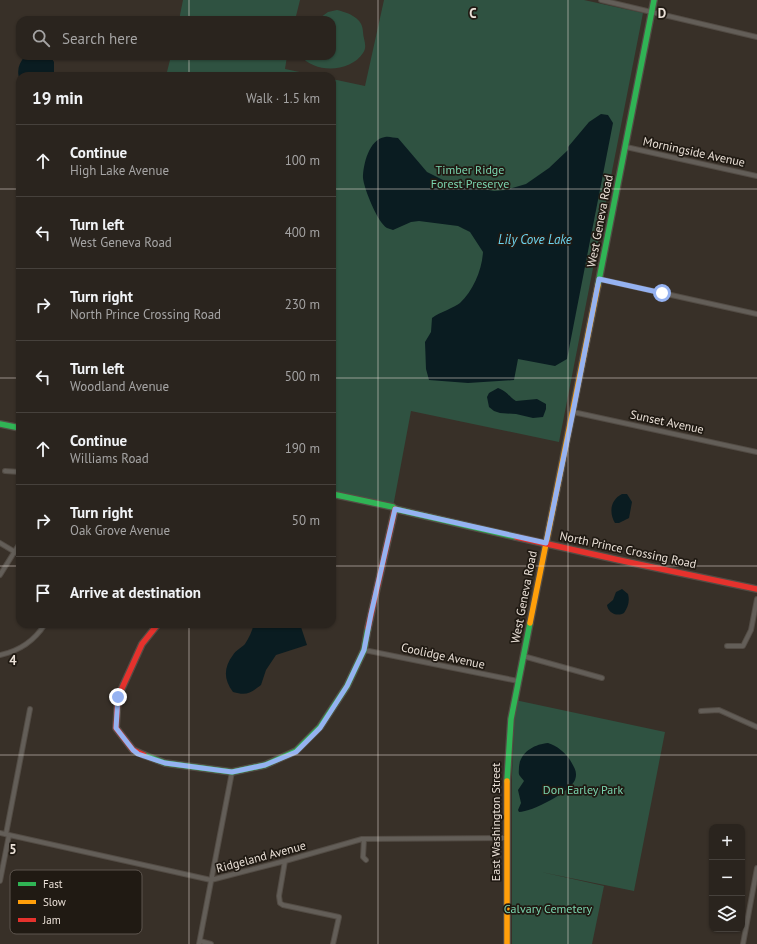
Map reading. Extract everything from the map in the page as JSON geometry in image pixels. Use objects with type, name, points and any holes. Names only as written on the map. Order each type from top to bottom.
[{"type":"street","points":[[601,0],[757,37]]},
{"type":"street","name":"West Geneva Road","points":[[515,700],[626,148],[654,0]]},
{"type":"street","name":"Morningside Avenue","points":[[626,148],[757,176]]},
{"type":"street","points":[[599,279],[757,314]]},
{"type":"street","name":"Sunset Avenue","points":[[573,412],[757,452]]},
{"type":"street","points":[[0,424],[16,427]]},
{"type":"street","points":[[5,471],[16,472]]},
{"type":"street","name":"North Prince Crossing Road","points":[[336,495],[393,506],[395,509],[757,589]]},
{"type":"street","points":[[155,628],[142,644],[118,697],[116,728],[133,750],[138,754],[165,763],[232,772],[265,765],[296,752],[320,728],[347,686],[364,650],[395,509]]},
{"type":"street","points":[[0,543],[14,552]]},
{"type":"street","points":[[0,575],[16,549]]},
{"type":"street","points":[[727,646],[743,646],[751,630],[757,599]]},
{"type":"street","points":[[0,655],[11,652],[25,645],[42,628]]},
{"type":"street","name":"Coolidge Avenue","points":[[364,650],[518,681]]},
{"type":"street","points":[[523,656],[602,678]]},
{"type":"street","name":"East Washington Street","points":[[507,944],[508,758],[515,700]]},
{"type":"street","points":[[0,880],[30,709]]},
{"type":"street","points":[[702,711],[719,710],[757,727]]},
{"type":"street","points":[[211,944],[200,943],[232,772]]},
{"type":"street","name":"Ridgeland Avenue","points":[[0,833],[211,880],[364,839],[507,838]]},
{"type":"street","points":[[364,839],[364,857],[366,860]]},
{"type":"street","points":[[285,861],[279,896],[280,903],[283,905],[339,917],[333,944]]},
{"type":"street","points":[[743,944],[757,868]]},
{"type":"green space","points":[[183,0],[300,0],[296,16],[180,16]]},
{"type":"green space","name":"Timber Ridge Forest Preserve","points":[[384,0],[584,0],[643,13],[559,442],[411,411],[393,507],[336,494],[336,80],[365,86]]},
{"type":"green space","points":[[337,10],[346,13],[361,23],[365,42],[363,53],[350,64],[342,67],[324,68],[315,66],[305,60],[336,60],[336,16],[322,16],[328,12]]},
{"type":"green space","points":[[170,60],[286,60],[285,69],[300,72],[167,72]]},
{"type":"green space","name":"Don Earley Park","points":[[515,700],[665,732],[634,891],[541,872],[604,886],[592,944],[512,944],[512,776]]},
{"type":"water","points":[[53,60],[54,72],[18,72],[21,61]]},
{"type":"water","name":"Lily Cove Lake","points":[[601,114],[608,115],[613,123],[567,359],[555,366],[518,359],[514,380],[468,383],[429,380],[426,369],[425,342],[431,332],[432,318],[457,305],[465,298],[479,273],[483,252],[470,232],[458,226],[419,221],[411,222],[393,230],[383,225],[372,205],[363,178],[364,166],[371,147],[379,139],[387,137],[398,138],[427,172],[447,182],[494,191],[505,190],[526,184],[549,168],[568,150],[568,147],[589,122]]},
{"type":"water","points":[[498,388],[516,401],[537,399],[546,404],[543,417],[533,418],[494,411],[489,407],[487,397],[489,393]]},
{"type":"water","points":[[622,494],[627,494],[632,502],[629,518],[619,523],[615,523],[611,511],[613,503]]},
{"type":"water","points":[[622,589],[628,594],[629,599],[627,608],[624,613],[619,615],[613,614],[607,605],[613,600],[616,592]]},
{"type":"water","points":[[252,628],[301,628],[307,645],[276,655],[266,670],[261,685],[248,693],[242,694],[233,692],[226,678],[226,669],[234,653],[245,644]]},
{"type":"water","points":[[548,743],[566,754],[575,770],[575,780],[572,785],[559,795],[533,809],[519,812],[518,810],[521,803],[518,790],[524,781],[519,774],[519,767],[522,757],[533,747]]},
{"type":"traffic: fast","points":[[598,285],[654,0]]},
{"type":"traffic: fast","points":[[0,424],[16,427]]},
{"type":"traffic: fast","points":[[336,495],[516,537]]},
{"type":"traffic: fast","points":[[507,781],[511,719],[530,623]]},
{"type":"traffic: fast","points":[[144,755],[165,763],[232,772],[265,765],[296,751],[320,727],[347,686],[364,650],[368,628]]},
{"type":"traffic: slow","points":[[530,623],[598,285]]},
{"type":"traffic: slow","points":[[507,781],[507,944]]},
{"type":"traffic: jam","points":[[368,628],[395,509]]},
{"type":"traffic: jam","points":[[516,537],[757,589]]},
{"type":"traffic: jam","points":[[144,755],[133,750],[116,728],[118,697],[142,644],[155,628]]},
{"type":"route","points":[[118,697],[116,728],[133,750],[138,754],[165,763],[232,772],[265,765],[296,752],[320,728],[347,686],[364,650],[395,509],[546,543],[599,279],[662,293]]},
{"type":"park label","name":"Calvary Cemetery","points":[[548,909]]}]
